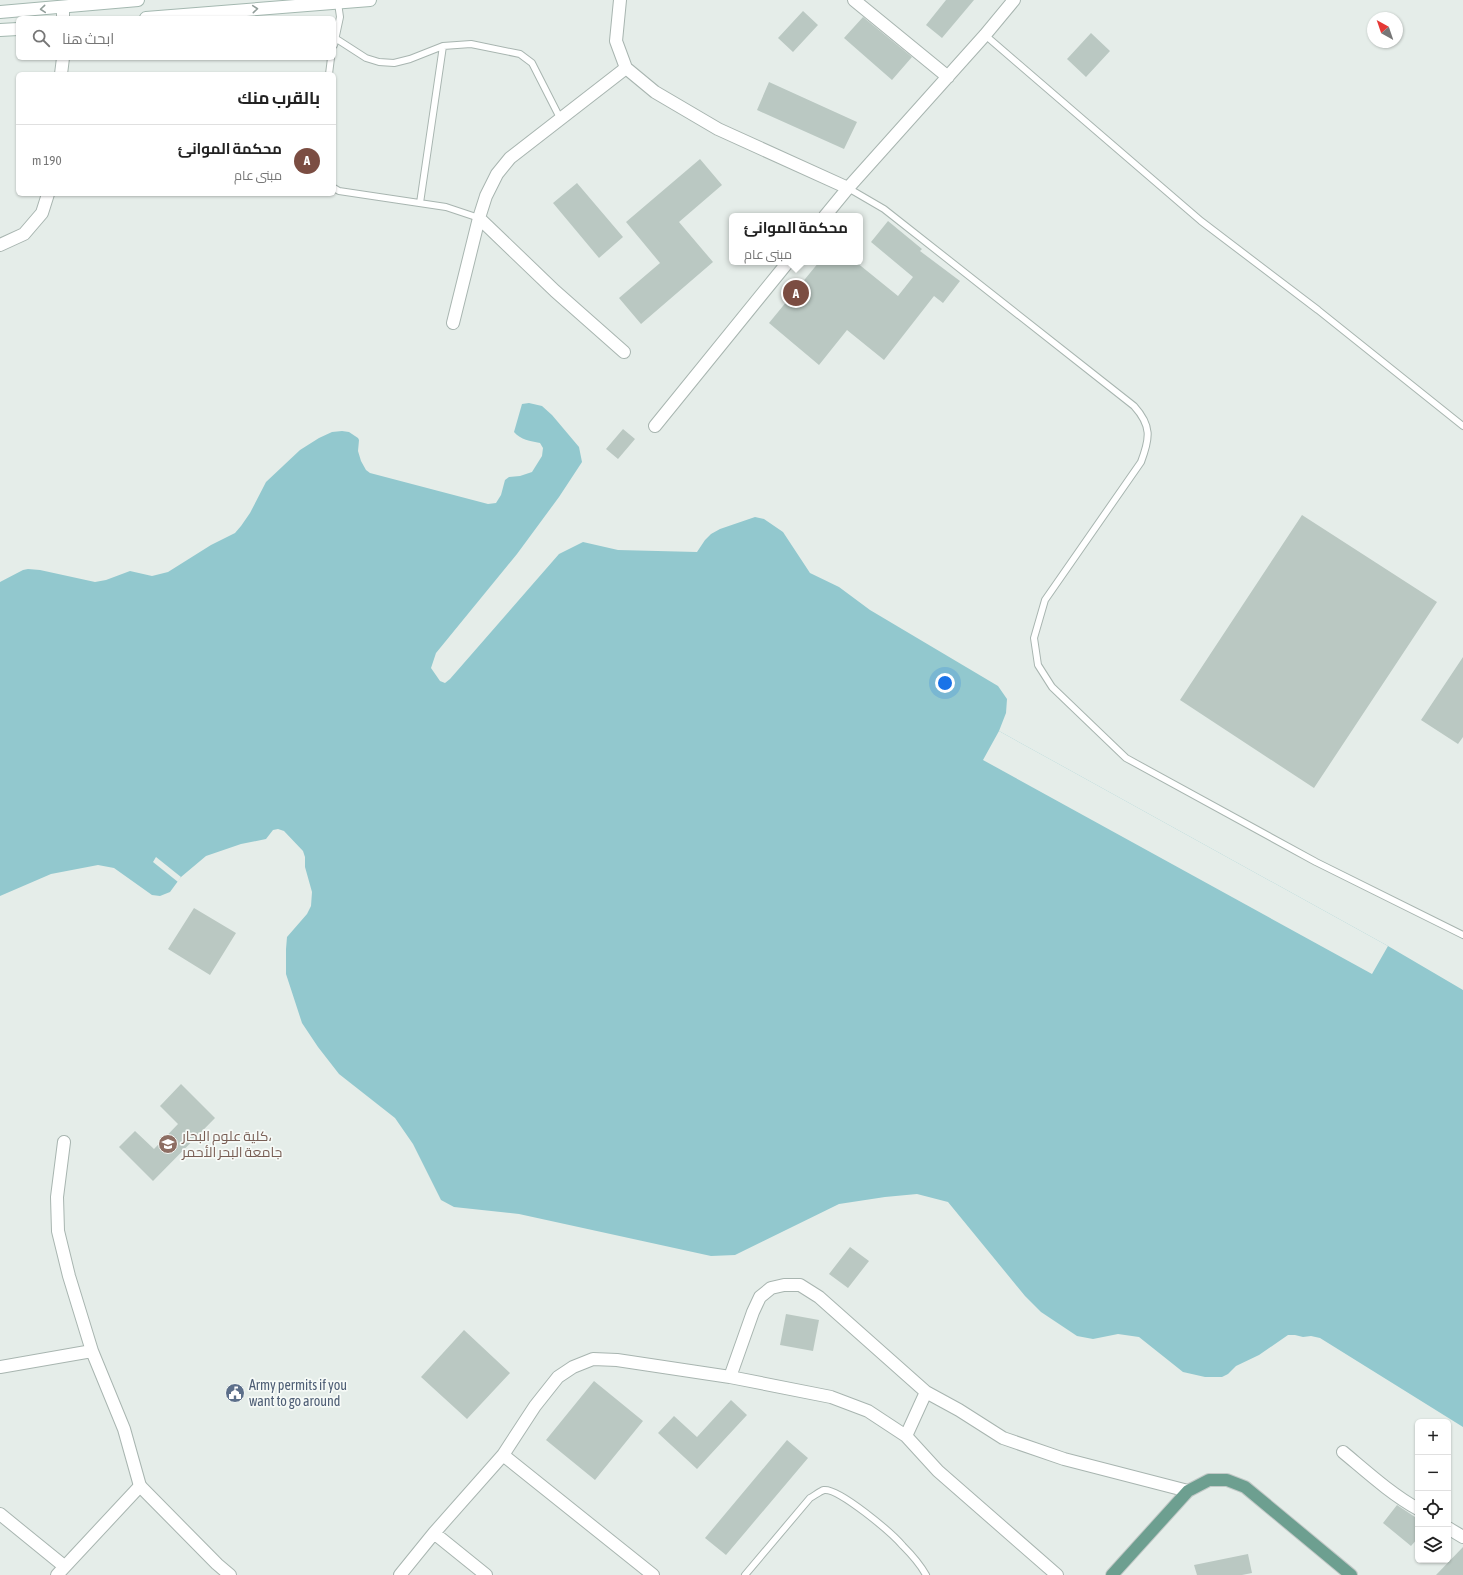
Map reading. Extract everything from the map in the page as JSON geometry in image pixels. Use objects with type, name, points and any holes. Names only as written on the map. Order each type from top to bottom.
[{"type":"main road","points":[[1112,1575],[1188,1491],[1209,1480],[1228,1480],[1245,1487],[1351,1575]]},
{"type":"street","points":[[0,12],[63,12],[138,0]]},
{"type":"street","points":[[172,16],[370,0]]},
{"type":"street","points":[[620,0],[616,41],[626,68],[655,92],[718,128],[848,188]]},
{"type":"street","points":[[854,0],[948,77]]},
{"type":"street","points":[[827,213],[848,188],[986,35],[1014,0]]},
{"type":"street","points":[[0,30],[16,29]]},
{"type":"street","points":[[62,72],[63,60]]},
{"type":"street","points":[[453,323],[479,218],[486,196],[497,174],[510,158],[626,68]]},
{"type":"street","points":[[0,245],[24,234],[42,213],[47,196]]},
{"type":"street","points":[[479,218],[554,291],[624,352]]},
{"type":"street","points":[[655,426],[786,265]]},
{"type":"street","points":[[64,1142],[57,1197],[58,1230],[68,1276],[92,1351],[124,1429],[140,1486],[217,1564],[230,1575]]},
{"type":"street","points":[[730,1377],[753,1312],[760,1297],[771,1288],[784,1285],[800,1285],[819,1298],[926,1392],[959,1410],[1003,1438],[1064,1459],[1188,1491]]},
{"type":"street","points":[[0,1367],[92,1351]]},
{"type":"street","points":[[400,1575],[434,1533],[503,1455],[535,1406],[558,1377],[573,1366],[593,1358],[617,1360],[730,1377],[831,1397],[868,1411],[906,1436],[938,1471],[1057,1575]]},
{"type":"street","points":[[906,1436],[926,1392]]},
{"type":"street","points":[[1343,1452],[1386,1488],[1415,1508]]},
{"type":"street","points":[[503,1455],[653,1575]]},
{"type":"street","points":[[0,1514],[61,1570],[140,1486]]},
{"type":"street","points":[[1451,1530],[1463,1538]]},
{"type":"street","points":[[434,1533],[486,1575]]},
{"type":"lane","points":[[336,36],[340,17],[338,3]]},
{"type":"lane","points":[[986,35],[1202,221],[1318,310],[1463,426]]},
{"type":"lane","points":[[336,42],[366,58],[379,62],[394,63],[410,59],[444,46],[471,44],[520,54],[532,64],[560,118]]},
{"type":"lane","points":[[420,203],[444,46]]},
{"type":"lane","points":[[329,72],[331,60]]},
{"type":"lane","points":[[848,188],[884,209],[1134,406],[1143,416],[1148,427],[1148,438],[1140,462],[1045,600],[1034,638],[1038,665],[1052,687],[1126,758],[1316,862],[1463,935]]},
{"type":"lane","points":[[336,189],[339,191],[446,207],[479,218]]},
{"type":"lane","points":[[745,1575],[810,1498],[824,1490],[836,1492],[864,1511],[902,1545],[926,1575]]},
{"type":"water","points":[[529,403],[542,406],[552,415],[579,447],[582,462],[559,497],[517,554],[436,653],[431,668],[440,681],[445,683],[450,679],[559,554],[583,542],[618,550],[697,552],[711,534],[720,529],[755,517],[764,519],[783,532],[810,573],[839,587],[870,610],[998,686],[1007,699],[1006,713],[999,731],[1388,946],[1463,990],[1463,1427],[1320,1338],[1288,1335],[1259,1355],[1236,1366],[1228,1374],[1222,1377],[1205,1377],[1183,1372],[1139,1337],[1118,1334],[1093,1339],[1077,1336],[1041,1312],[1025,1296],[948,1202],[917,1194],[839,1204],[735,1255],[711,1256],[519,1214],[454,1207],[441,1200],[413,1144],[395,1118],[339,1074],[302,1023],[286,974],[286,949],[287,937],[307,914],[311,906],[312,892],[305,867],[305,857],[303,851],[284,831],[278,829],[273,830],[266,839],[241,844],[206,856],[181,877],[170,892],[160,896],[152,895],[114,868],[98,865],[51,874],[0,896],[0,582],[28,569],[40,570],[95,582],[106,580],[130,571],[152,576],[168,572],[211,545],[235,533],[250,513],[266,482],[300,450],[332,432],[349,432],[358,438],[358,451],[361,461],[366,470],[370,473],[488,504],[496,503],[501,495],[505,480],[509,477],[520,476],[532,472],[542,456],[543,448],[540,443],[529,441],[514,432],[522,404]]},
{"type":"pier","points":[[999,731],[1388,946],[1372,974],[983,760]]},
{"type":"pier","points":[[156,857],[181,877],[178,882],[153,862]]},
{"type":"building","points":[[946,0],[974,0],[942,38],[926,25]]},
{"type":"building","points":[[803,11],[818,25],[793,52],[778,38]]},
{"type":"building","points":[[863,17],[912,57],[892,80],[844,38]]},
{"type":"building","points":[[1091,33],[1110,51],[1086,77],[1067,59]]},
{"type":"building","points":[[769,82],[857,122],[844,149],[757,110]]},
{"type":"building","points":[[700,159],[722,185],[679,222],[713,262],[641,324],[619,298],[660,263],[626,222]]},
{"type":"building","points":[[577,183],[623,237],[599,258],[553,203]]},
{"type":"building","points":[[888,221],[922,249],[920,251],[960,281],[943,303],[934,296],[884,360],[847,330],[819,365],[769,323],[817,265],[860,265],[898,296],[913,277],[871,242]]},
{"type":"building","points":[[623,429],[635,439],[618,459],[606,449]]},
{"type":"building","points":[[1302,515],[1437,602],[1314,788],[1180,700]]},
{"type":"building","points":[[1463,657],[1463,737],[1458,744],[1421,720]]},
{"type":"building","points":[[194,908],[236,933],[210,975],[168,949]]},
{"type":"building","points":[[181,1084],[215,1118],[153,1181],[119,1147],[135,1131],[154,1149],[178,1124],[160,1106]]},
{"type":"building","points":[[850,1247],[869,1261],[848,1288],[829,1274]]},
{"type":"building","points":[[786,1314],[819,1320],[813,1351],[780,1345]]},
{"type":"building","points":[[464,1330],[510,1373],[467,1419],[421,1377]]},
{"type":"building","points":[[594,1381],[643,1421],[595,1480],[546,1440]]},
{"type":"building","points":[[731,1400],[747,1415],[697,1469],[658,1433],[674,1416],[697,1437]]},
{"type":"building","points":[[787,1440],[808,1458],[726,1555],[705,1538]]},
{"type":"building","points":[[1397,1505],[1415,1517],[1415,1541],[1411,1546],[1383,1523]]},
{"type":"building","points":[[1463,1547],[1463,1575],[1436,1575],[1448,1563],[1451,1563],[1451,1559]]},
{"type":"building","points":[[1248,1554],[1252,1573],[1242,1575],[1197,1575],[1194,1565]]},
{"type":"place","name":"محكمة الموانئ","points":[[796,293]]},
{"type":"place","name":"كلية علوم البحار، جامعة البحر الأحمر","points":[[168,1144]]},
{"type":"place","name":"Army permits if you want to go around","points":[[235,1393]]}]
